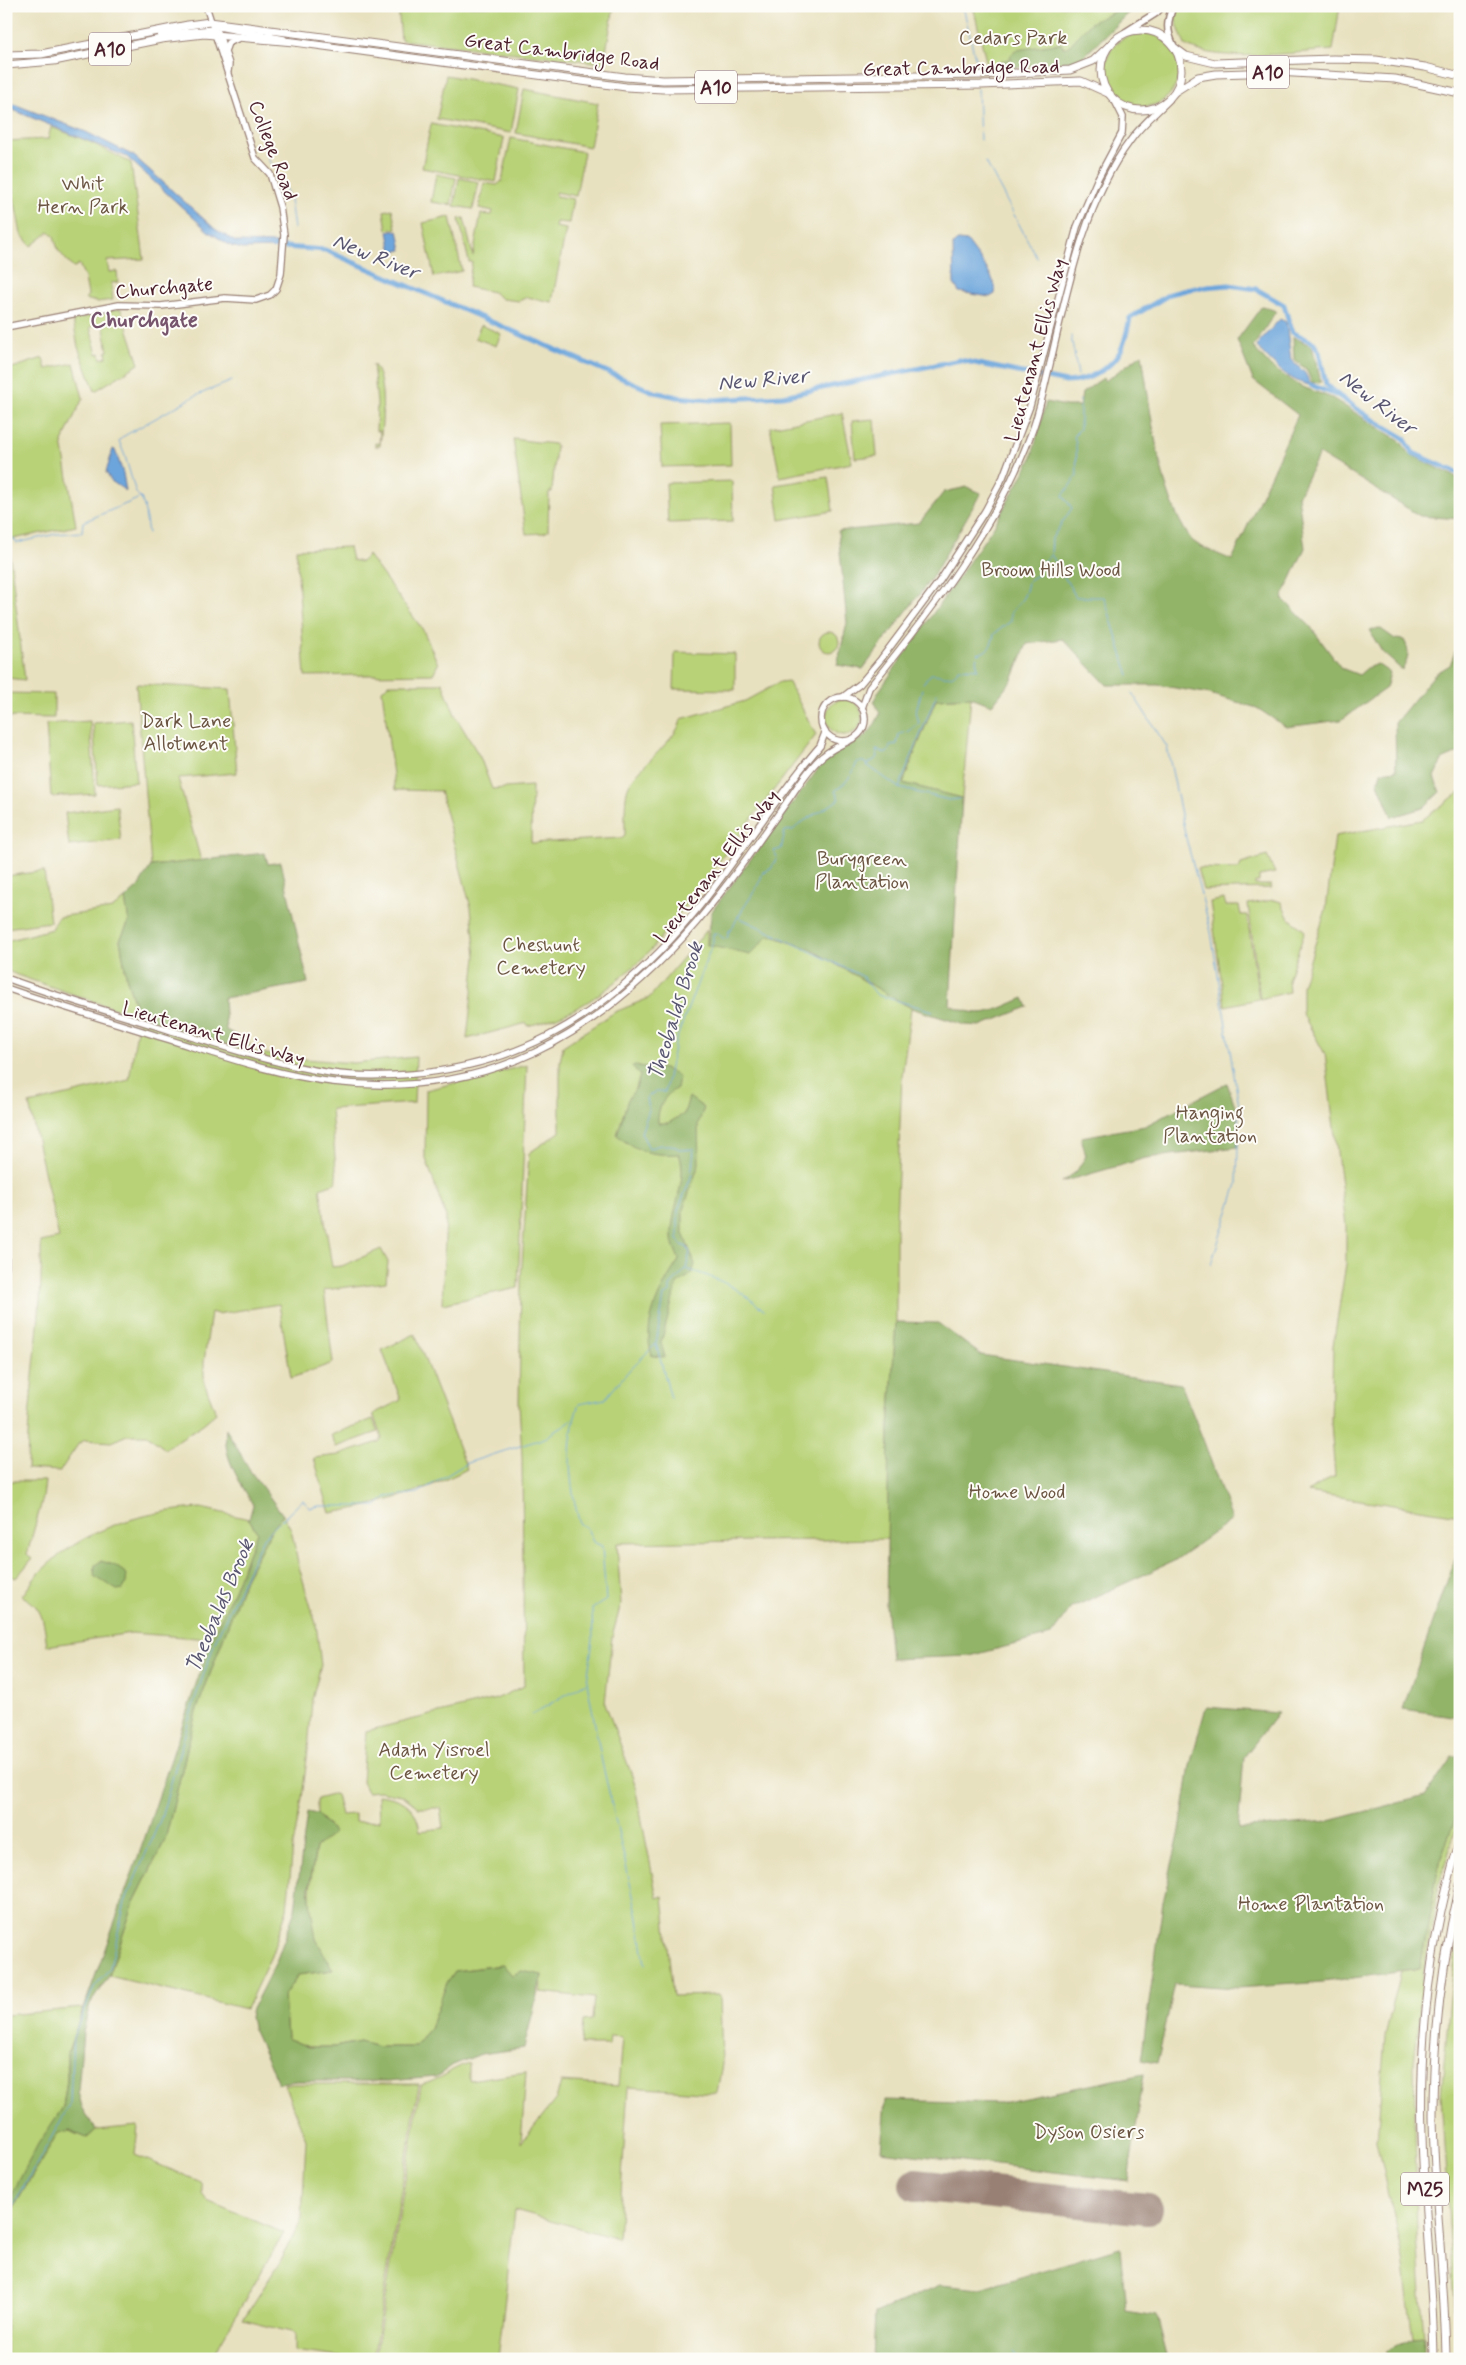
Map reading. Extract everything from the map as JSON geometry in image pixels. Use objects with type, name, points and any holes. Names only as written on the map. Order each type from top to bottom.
[{"type":"highway","name":"Great Cambridge Road","points":[[6,55],[40,54],[188,24],[246,37],[626,87],[662,90],[981,85],[1081,81],[1112,97]]},
{"type":"highway","name":"Great Cambridge Road","points":[[6,65],[54,61],[214,29],[663,80],[982,75],[1070,70],[1093,61],[1111,44]]},
{"type":"highway","points":[[1146,30],[1157,33],[1174,47],[1181,70],[1176,91],[1169,100],[1144,110],[1126,107],[1112,97],[1104,86],[1101,68],[1105,52],[1111,44],[1126,32],[1146,30]]},
{"type":"highway","name":"A10","points":[[1174,47],[1186,56],[1216,63],[1333,59],[1376,60],[1425,67],[1460,76]]},
{"type":"highway","name":"A10","points":[[1176,91],[1198,77],[1216,74],[1277,72],[1395,79],[1460,93]]},
{"type":"highway","name":"M25","points":[[1434,2359],[1431,2268],[1422,2147],[1422,2059],[1428,1993],[1436,1941],[1460,1840]]},
{"type":"highway","name":"M25","points":[[1446,2359],[1434,2143],[1433,2091],[1441,1986],[1460,1885]]},
{"type":"main road","name":"College Road","points":[[206,6],[255,158],[270,174],[280,207],[285,245],[281,274],[276,289],[266,297]]},
{"type":"main road","points":[[1126,32],[1156,13],[1162,6]]},
{"type":"main road","points":[[1173,6],[1167,22],[1168,34],[1174,47]]},
{"type":"main road","name":"College Road","points":[[214,29],[225,52],[228,71]]},
{"type":"main road","points":[[214,29],[275,36],[294,42]]},
{"type":"main road","points":[[225,52],[226,45],[230,41],[246,37]]},
{"type":"main road","name":"Lieutenant Ellis Way","points":[[6,978],[238,1052],[280,1063],[333,1073],[386,1076],[445,1071],[519,1051],[555,1034],[629,980],[661,950],[695,911],[730,865],[820,746],[825,733],[820,722],[823,708],[832,700],[843,697],[860,684],[941,579],[985,511],[1012,457],[1036,384],[1077,227],[1097,180],[1122,133],[1123,118],[1112,97]]},
{"type":"main road","name":"Lieutenant Ellis Way","points":[[6,988],[236,1060],[278,1072],[333,1082],[387,1084],[446,1080],[485,1071],[522,1059],[559,1041],[595,1018],[635,986],[668,955],[702,915],[819,759],[854,738],[863,729],[865,722],[862,708],[869,688],[948,583],[1002,498],[1032,432],[1045,387],[1076,258],[1092,211],[1130,141],[1169,100]]},
{"type":"main road","name":"Churchgate","points":[[6,327],[119,306],[161,306],[211,298],[256,300],[266,297]]},
{"type":"main road","points":[[843,697],[852,699],[862,708]]},
{"type":"main road","points":[[825,733],[836,740],[848,741]]},
{"type":"main road","points":[[6,1230],[6,1267]]},
{"type":"green space","points":[[398,6],[614,6],[604,63],[401,40]]},
{"type":"green space","name":"Cedars Park","points":[[973,6],[1139,6],[1127,14],[1079,61],[988,70]]},
{"type":"green space","points":[[1179,6],[1340,6],[1333,50],[1236,55],[1199,51],[1185,45],[1175,19]]},
{"type":"green space","points":[[1118,10],[1126,10],[1127,14],[1079,61],[988,70],[1002,61],[1012,58],[1009,56],[1017,50],[1061,43],[1063,47],[1068,47],[1090,23]]},
{"type":"green space","points":[[1142,33],[1163,39],[1173,49],[1179,70],[1173,91],[1163,101],[1142,107],[1121,101],[1111,91],[1105,70],[1111,49],[1121,39]]},
{"type":"green space","points":[[446,75],[519,89],[511,133],[437,119]]},
{"type":"green space","points":[[524,89],[598,103],[590,147],[516,133]]},
{"type":"green space","points":[[431,124],[504,138],[496,182],[422,168]]},
{"type":"green space","name":"Whit Hern Park","points":[[51,127],[90,142],[131,163],[144,259],[107,261],[109,272],[117,271],[118,282],[111,283],[113,300],[97,302],[85,299],[88,295],[85,278],[79,264],[73,268],[58,250],[54,236],[49,232],[31,246],[21,234],[6,156],[6,141],[48,139]]},
{"type":"green space","points":[[511,138],[584,152],[576,196],[555,192],[556,196],[573,199],[569,223],[556,222],[555,227],[566,229],[552,302],[527,297],[519,301],[502,299],[493,292],[468,287],[472,262],[469,262],[459,219],[464,218],[473,256],[481,214],[492,215],[493,211],[479,208],[484,183],[497,185],[502,181]]},
{"type":"green space","points":[[436,174],[456,178],[451,205],[431,202]]},
{"type":"green space","points":[[459,178],[479,182],[473,209],[454,206]]},
{"type":"green space","points":[[392,209],[396,228],[387,230],[384,211]]},
{"type":"green space","points":[[450,217],[462,271],[434,277],[423,223]]},
{"type":"green space","name":"Burygreen Plantation","points":[[1262,306],[1276,311],[1253,347],[1271,367],[1300,386],[1332,398],[1401,442],[1408,453],[1460,479],[1460,519],[1420,516],[1319,454],[1298,496],[1305,548],[1282,598],[1310,626],[1341,668],[1359,675],[1367,668],[1377,664],[1390,673],[1386,688],[1341,720],[1286,727],[1257,708],[1210,694],[1158,685],[1107,685],[1063,639],[1027,644],[1012,680],[992,705],[971,697],[936,699],[903,783],[962,798],[950,1005],[961,1010],[980,1013],[996,1010],[1024,998],[1028,1007],[980,1026],[965,1025],[911,1008],[810,949],[769,935],[750,955],[707,945],[712,911],[819,768],[834,754],[866,735],[875,723],[880,714],[874,700],[879,691],[994,526],[1031,460],[1046,402],[1066,406],[1080,406],[1082,393],[1103,378],[1105,381],[1142,354],[1158,451],[1171,500],[1180,521],[1194,542],[1232,560],[1298,415],[1253,380],[1237,340]]},
{"type":"green space","points":[[121,309],[139,364],[95,391],[78,347],[73,320]],"holes":[[[103,323],[108,351],[106,352],[107,357],[101,359],[100,353],[97,354],[90,327]]]},
{"type":"green space","points":[[481,325],[501,334],[496,346],[475,338]]},
{"type":"green space","points":[[1293,337],[1312,346],[1321,382],[1312,383],[1306,369],[1294,360]]},
{"type":"green space","points":[[43,358],[46,369],[74,363],[83,398],[62,442],[76,526],[8,540],[25,680],[6,678],[6,370]]},
{"type":"green space","points":[[373,364],[377,371],[382,391],[380,446],[375,446],[375,443],[379,444],[380,431],[376,431],[377,403]]},
{"type":"green space","points":[[842,413],[852,463],[780,477],[770,427]]},
{"type":"green space","points":[[874,419],[877,456],[855,458],[852,421]]},
{"type":"green space","points":[[730,423],[731,465],[662,467],[660,425]]},
{"type":"green space","points":[[513,439],[554,444],[556,446],[552,492],[549,492],[548,531],[544,533],[526,534]]},
{"type":"green space","points":[[828,477],[833,511],[780,520],[775,485]]},
{"type":"green space","points":[[732,481],[733,521],[668,523],[666,483]]},
{"type":"green space","name":"Broom Hills Wood","points":[[967,487],[981,493],[933,576],[863,669],[837,665],[847,623],[838,531],[919,523],[944,492]]},
{"type":"green space","points":[[349,547],[352,560],[361,562],[368,555],[423,630],[438,664],[433,674],[305,676],[296,549]]},
{"type":"green space","points":[[1381,629],[1395,639],[1404,640],[1408,655],[1402,670],[1382,652],[1369,630]]},
{"type":"green space","points":[[829,632],[836,635],[839,642],[836,649],[829,652],[822,649],[819,642],[822,635]]},
{"type":"green space","points":[[1460,639],[1460,752],[1442,760],[1434,777],[1440,792],[1423,808],[1392,817],[1378,783],[1381,772],[1396,770],[1395,723],[1435,674],[1450,665]]},
{"type":"green space","points":[[675,652],[735,654],[735,690],[674,689]]},
{"type":"green space","name":"Cheshunt Cemetery","points":[[788,681],[816,735],[651,950],[623,976],[580,1006],[546,1021],[527,1026],[527,1023],[467,1039],[476,957],[471,908],[440,791],[395,790],[382,690],[388,684],[438,684],[442,682],[456,717],[480,757],[492,789],[532,786],[531,843],[621,838],[625,835],[627,789],[629,785],[641,769],[674,735],[681,719],[745,701],[780,682]]},
{"type":"green space","name":"Dark Lane Allotment","points":[[136,684],[230,689],[237,773],[178,778],[201,861],[151,866]]},
{"type":"green space","points":[[6,693],[54,694],[54,718],[6,717]]},
{"type":"green space","points":[[971,697],[962,798],[903,783],[936,699]]},
{"type":"green space","points":[[844,699],[851,700],[857,704],[861,710],[861,724],[857,730],[851,734],[844,735],[837,734],[831,730],[827,724],[826,717],[827,710],[831,704],[837,700]]},
{"type":"green space","points":[[131,720],[136,782],[98,785],[93,723]]},
{"type":"green space","points":[[90,721],[95,794],[51,797],[46,724]]},
{"type":"green space","points":[[1460,792],[1460,1515],[1307,1492],[1335,1476],[1331,1423],[1333,1346],[1346,1264],[1346,1226],[1325,1054],[1302,1013],[1302,986],[1326,909],[1335,836],[1422,820]]},
{"type":"green space","points":[[117,806],[121,840],[69,846],[65,813]]},
{"type":"green space","points":[[265,853],[268,864],[281,862],[308,983],[224,998],[226,1030],[249,1042],[250,1051],[139,1017],[127,980],[120,940],[129,922],[125,899],[138,887],[151,866]]},
{"type":"green space","points":[[1267,856],[1275,873],[1259,876],[1259,882],[1255,882],[1255,885],[1271,885],[1272,888],[1203,890],[1197,868],[1239,869],[1241,864]]},
{"type":"green space","points":[[44,871],[50,922],[6,928],[6,876]]},
{"type":"green space","points":[[125,899],[129,922],[120,940],[127,980],[139,1017],[6,970],[6,941],[52,929],[58,917],[112,909]]},
{"type":"green space","points":[[1224,899],[1226,906],[1239,906],[1241,915],[1247,915],[1259,999],[1225,1006],[1210,902]]},
{"type":"green space","points":[[1274,900],[1281,902],[1288,917],[1305,931],[1288,980],[1289,992],[1260,999],[1248,904]]},
{"type":"green space","name":"Adath Yisroel Cemetery","points":[[707,930],[707,945],[769,935],[810,949],[911,1008],[902,1076],[896,1221],[896,1322],[889,1429],[888,1539],[617,1543],[621,1604],[612,1637],[605,1703],[634,1781],[657,1898],[663,1896],[673,1996],[720,1995],[722,2064],[717,2093],[628,2087],[618,2239],[515,2210],[498,2359],[375,2359],[421,2085],[434,2081],[469,2063],[469,2080],[526,2072],[521,2143],[556,2099],[561,2082],[618,2086],[622,2037],[610,2036],[609,2045],[581,2045],[583,2021],[592,2020],[594,1998],[540,1992],[542,1975],[512,1975],[502,1965],[455,1971],[447,1983],[430,2028],[416,2047],[379,2047],[360,2042],[334,2047],[308,2047],[287,2038],[284,1995],[298,1975],[332,1970],[316,1939],[311,1917],[310,1893],[316,1847],[334,1832],[317,1814],[317,1799],[336,1794],[341,1815],[355,1814],[355,1822],[379,1821],[378,1795],[387,1796],[407,1804],[412,1809],[420,1831],[443,1828],[440,1808],[419,1808],[402,1795],[379,1791],[367,1792],[362,1782],[366,1731],[496,1699],[524,1686],[522,1457],[519,1404],[521,1280],[529,1153],[560,1132],[560,1062],[563,1046],[615,1012],[649,998]]},
{"type":"green space","points":[[139,1017],[250,1051],[282,1057],[353,1063],[416,1057],[414,1103],[331,1109],[337,1182],[320,1188],[332,1267],[342,1266],[381,1249],[388,1262],[386,1282],[324,1290],[333,1363],[291,1378],[279,1304],[217,1314],[211,1312],[204,1362],[204,1382],[216,1413],[165,1449],[147,1435],[127,1435],[111,1442],[85,1440],[79,1443],[60,1471],[27,1469],[40,1299],[41,1242],[59,1238],[29,1104],[129,1080]]},
{"type":"green space","points":[[527,1065],[518,1288],[442,1304],[446,1217],[425,1156],[426,1090]]},
{"type":"green space","points":[[632,1066],[664,1069],[675,1073],[679,1077],[677,1088],[668,1094],[662,1102],[658,1123],[668,1123],[684,1114],[689,1097],[704,1108],[698,1124],[699,1164],[683,1210],[683,1233],[695,1264],[692,1274],[677,1284],[661,1343],[665,1357],[652,1356],[649,1344],[649,1331],[651,1318],[660,1294],[679,1260],[672,1241],[672,1227],[681,1185],[681,1164],[679,1154],[646,1152],[624,1141],[617,1135],[628,1099],[636,1088],[640,1075]]},
{"type":"green space","name":"Hanging Plantation","points":[[1227,1083],[1237,1111],[1238,1147],[1146,1158],[1062,1182],[1076,1172],[1086,1156],[1081,1137],[1145,1126]]},
{"type":"green space","name":"Home Wood","points":[[896,1322],[938,1323],[981,1355],[1181,1384],[1232,1520],[1174,1561],[1071,1608],[1051,1635],[970,1656],[891,1659],[886,1605],[889,1429]]},
{"type":"green space","points":[[415,1334],[467,1469],[401,1496],[330,1513],[314,1458],[339,1455],[379,1442],[382,1438],[373,1414],[401,1400],[382,1350]]},
{"type":"green space","points":[[373,1419],[378,1432],[336,1447],[331,1435]]},
{"type":"green space","points":[[226,1429],[251,1472],[283,1515],[272,1529],[245,1579],[196,1712],[165,1840],[134,1902],[109,1976],[90,2004],[83,2032],[78,2091],[82,2107],[96,2130],[87,2138],[70,2131],[57,2134],[14,2207],[6,2213],[6,2200],[12,2194],[38,2144],[63,2107],[67,2080],[67,2055],[144,1840],[211,1639],[234,1590],[257,1532],[249,1519],[253,1505],[229,1459],[225,1439]]},
{"type":"green space","points":[[6,1481],[45,1481],[43,1498],[27,1554],[32,1559],[16,1578],[6,1574]]},
{"type":"green space","points":[[201,1508],[249,1519],[257,1532],[234,1590],[211,1639],[131,1633],[47,1646],[44,1623],[39,1611],[35,1605],[22,1596],[41,1571],[76,1544],[95,1533],[115,1525],[157,1513]]},
{"type":"green space","points":[[283,1515],[291,1529],[299,1567],[316,1624],[321,1665],[312,1700],[308,1750],[293,1846],[287,1909],[271,1956],[246,2009],[109,1976],[134,1902],[165,1840],[196,1712],[245,1579],[272,1529]]},
{"type":"green space","points":[[1460,1544],[1460,1717],[1403,1709]]},
{"type":"green space","points":[[101,1561],[114,1565],[127,1574],[123,1589],[117,1590],[94,1576],[95,1565]]},
{"type":"green space","name":"Home Plantation","points":[[1206,1707],[1278,1713],[1244,1757],[1238,1829],[1329,1821],[1425,1796],[1452,1757],[1460,1757],[1460,1805],[1439,1863],[1420,1969],[1323,1982],[1238,1988],[1175,1984],[1157,2063],[1141,2060],[1163,1902],[1180,1831],[1190,1765]]},
{"type":"green space","points":[[1460,1805],[1460,1815],[1439,1885],[1424,1969],[1414,2063],[1417,2235],[1424,2337],[1413,2338],[1402,2252],[1377,2141],[1385,2036],[1401,1972],[1420,1969],[1439,1863]]},
{"type":"green space","points":[[307,1812],[317,1814],[334,1833],[316,1847],[309,1888],[316,1939],[333,1970],[298,1975],[284,1995],[287,2038],[308,2047],[334,2047],[360,2042],[379,2047],[416,2047],[430,2028],[447,1983],[455,1971],[503,1965],[512,1975],[522,1971],[542,1975],[524,2048],[481,2054],[453,2065],[436,2077],[389,2081],[297,2081],[278,2083],[252,2027],[250,2017],[252,2009],[276,1962],[295,1910]]},
{"type":"green space","points":[[1460,1928],[1460,2334],[1456,2335],[1441,2096],[1451,1988]]},
{"type":"green space","points":[[83,2008],[67,2055],[67,2080],[63,2107],[12,2194],[6,2200],[6,2015]]},
{"type":"green space","name":"Dyson Osiers","points":[[1144,2074],[1128,2181],[881,2151],[885,2100],[1001,2103]]},
{"type":"green space","points":[[284,2084],[419,2084],[373,2359],[353,2359],[295,2351],[295,2333],[243,2320],[283,2257],[302,2218],[306,2140]]},
{"type":"green space","points":[[138,2126],[135,2155],[199,2181],[202,2185],[202,2194],[207,2201],[284,2233],[220,2343],[213,2359],[6,2359],[6,2213],[14,2207],[57,2134],[70,2131],[87,2138],[96,2130]]},
{"type":"green space","points":[[1120,2247],[1126,2311],[1157,2316],[1168,2359],[873,2359],[875,2313],[940,2285],[981,2289]]},
{"type":"green space","points":[[1424,2337],[1424,2359],[1391,2359],[1386,2351],[1413,2338]]},
{"type":"water","points":[[6,101],[86,132],[134,156],[215,229],[236,242],[278,243],[277,248],[242,249],[231,246],[209,232],[127,157],[6,107]]},
{"type":"water","points":[[398,230],[402,250],[392,252],[388,232]]},
{"type":"water","points":[[958,240],[967,241],[986,267],[995,288],[995,294],[990,297],[959,292],[954,284],[953,245]]},
{"type":"water","points":[[1280,319],[1286,322],[1291,360],[1305,373],[1311,385],[1288,376],[1257,347]]},
{"type":"water","points":[[113,449],[123,473],[126,491],[111,481],[106,472]]},
{"type":"waterway","name":"Theobalds Brook","points":[[963,6],[977,66]]},
{"type":"waterway","name":"Theobalds Brook","points":[[978,89],[980,140]]},
{"type":"waterway","points":[[253,125],[267,145],[269,161],[272,165]]},
{"type":"waterway","name":"Theobalds Brook","points":[[986,162],[1037,258]]},
{"type":"waterway","points":[[281,179],[290,199],[294,229]]},
{"type":"waterway","name":"New River","points":[[271,246],[325,250],[654,392],[678,397],[710,400],[783,396],[960,360],[1066,382],[1074,381],[1100,372],[1114,360],[1123,345],[1130,318],[1170,294],[1194,288],[1229,285],[1256,289],[1284,305],[1292,332],[1314,343],[1319,352],[1326,384],[1339,396],[1370,418],[1404,438],[1413,453],[1460,474]]},
{"type":"waterway","name":"Theobalds Brook","points":[[1071,336],[1078,375]]},
{"type":"waterway","points":[[148,533],[144,506],[141,498],[136,493],[119,441],[124,436],[195,396],[232,381]]},
{"type":"waterway","points":[[1311,385],[1336,395]]},
{"type":"waterway","name":"Theobalds Brook","points":[[923,683],[931,674],[950,676],[959,668],[978,669],[976,660],[978,654],[987,649],[991,644],[994,634],[1011,621],[1011,612],[1026,591],[1028,581],[1039,574],[1042,562],[1051,555],[1052,538],[1072,508],[1063,496],[1077,475],[1074,435],[1080,429],[1080,400]]},
{"type":"waterway","points":[[6,535],[11,536],[17,543],[56,534],[82,532],[83,522],[140,498]]},
{"type":"waterway","points":[[1052,556],[1076,597],[1104,597],[1129,676]]},
{"type":"waterway","name":"Theobalds Brook","points":[[645,1964],[637,1913],[602,1762],[587,1682],[593,1639],[592,1609],[606,1600],[602,1546],[593,1542],[587,1528],[580,1524],[573,1494],[570,1448],[575,1418],[579,1404],[605,1399],[631,1368],[656,1344],[664,1296],[670,1292],[670,1286],[686,1269],[690,1252],[687,1247],[681,1245],[678,1239],[678,1210],[691,1177],[694,1149],[681,1150],[672,1145],[649,1148],[641,1133],[649,1110],[647,1097],[655,1092],[665,1092],[675,1043],[713,942],[713,934],[717,933],[724,939],[728,937],[728,932],[756,889],[763,872],[771,869],[777,857],[774,851],[781,849],[785,831],[793,830],[839,799],[835,791],[849,778],[857,762],[864,762],[867,765],[878,757],[876,750],[887,753],[891,745],[897,744],[899,734],[908,732],[919,723],[916,711],[922,689]]},
{"type":"waterway","points":[[899,788],[937,693]]},
{"type":"waterway","points":[[1132,693],[1167,747],[1186,838],[1211,932],[1239,1106],[1237,1184],[1211,1264]]},
{"type":"waterway","points":[[867,765],[899,788],[949,800],[960,799]]},
{"type":"waterway","points":[[738,917],[862,976],[877,995],[933,1011]]},
{"type":"waterway","points":[[686,1269],[728,1285],[764,1310]]},
{"type":"waterway","points":[[656,1344],[671,1398]]},
{"type":"waterway","name":"Theobalds Brook","points":[[6,2211],[12,2208],[70,2104],[73,2037],[94,1987],[110,1968],[125,1902],[161,1818],[194,1702],[216,1639],[263,1538],[303,1500],[310,1508],[319,1506],[376,1506],[387,1497],[418,1493],[467,1463],[545,1438],[573,1419]]},
{"type":"waterway","points":[[531,1715],[586,1683]]},
{"type":"waterway","points":[[1013,2353],[1018,2359]]},
{"type":"runway","points":[[915,2185],[1147,2209]]},
{"type":"district","name":"Churchgate","points":[[144,319]]}]
